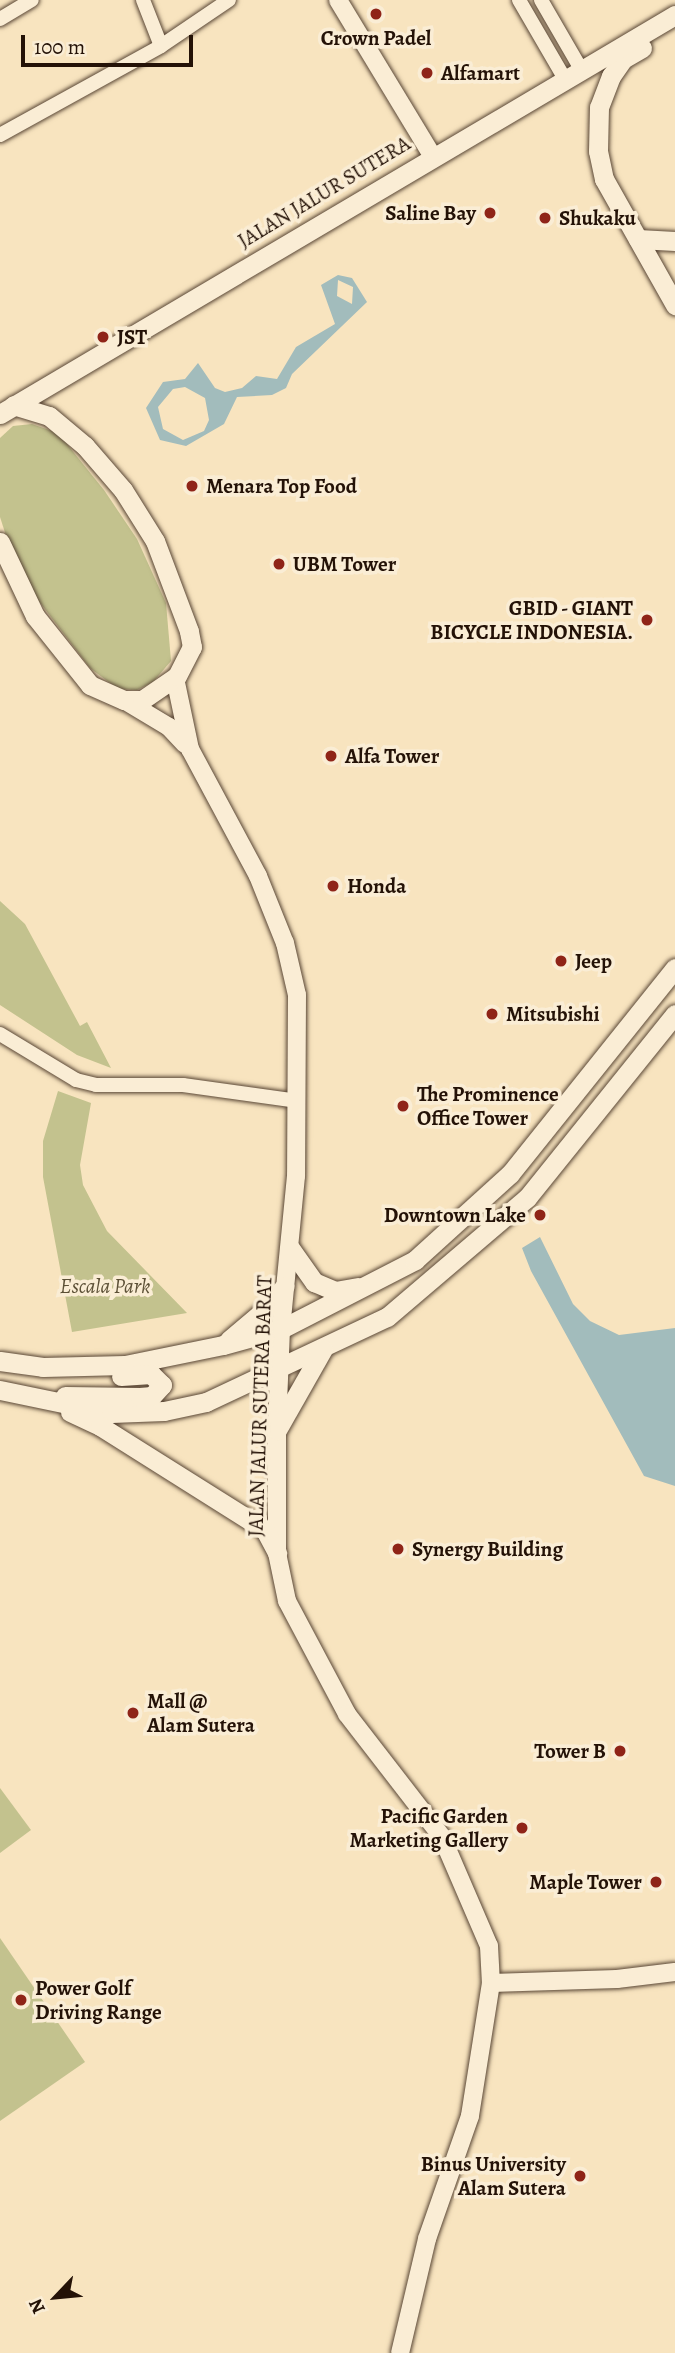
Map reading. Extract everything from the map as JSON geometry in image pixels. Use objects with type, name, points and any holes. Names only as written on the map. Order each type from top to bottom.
[{"type":"main road","name":"JALAN JALUR SUTERA","points":[[7,410],[432,155],[675,15]]},
{"type":"main road","points":[[675,28],[623,59],[611,75],[599,107],[598,151],[604,180],[675,305]]},
{"type":"main road","points":[[638,239],[675,242]]},
{"type":"main road","points":[[7,410],[39,411],[64,426],[123,489],[155,541],[190,631],[192,647],[175,678],[142,700],[124,700]]},
{"type":"main road","name":"JALAN JALUR SUTERA BARAT","points":[[0,542],[3,561],[34,616],[77,672],[102,692],[124,700]]},
{"type":"main road","points":[[43,1367],[125,1365],[223,1345],[281,1329],[373,1285],[415,1260],[510,1174],[675,968]]},
{"type":"main road","points":[[0,1390],[111,1413],[164,1411],[206,1402],[387,1317],[527,1198],[675,1014]]},
{"type":"main road","points":[[290,1248],[314,1282],[335,1291],[373,1285]]},
{"type":"main road","points":[[223,1345],[267,1308],[285,1286]]},
{"type":"main road","points":[[278,1430],[323,1349]]},
{"type":"main road","points":[[0,1361],[109,1377],[150,1374],[162,1385],[152,1396],[39,1398]]},
{"type":"main road","points":[[39,1398],[100,1426],[265,1530],[277,1553]]},
{"type":"street","points":[[0,19],[32,0]]},
{"type":"street","points":[[143,0],[161,46]]},
{"type":"street","points":[[0,135],[161,46],[229,0]]},
{"type":"street","points":[[338,0],[432,155]]},
{"type":"street","points":[[519,0],[573,74]]},
{"type":"street","points":[[541,0],[573,74]]},
{"type":"street","name":"JALAN JALUR SUTERA BARAT","points":[[175,678],[190,749]]},
{"type":"street","name":"JALAN JALUR SUTERA BARAT","points":[[124,700],[169,727],[190,749],[258,876],[285,943],[297,995],[298,1101],[290,1248],[281,1329],[278,1430],[277,1553],[288,1601],[322,1673],[347,1714],[442,1837],[489,1946],[491,1983],[470,2116],[427,2239],[400,2353]]},
{"type":"street","points":[[0,1034],[76,1080],[96,1085],[183,1085],[298,1101]]},
{"type":"street","points":[[491,1983],[617,1979],[675,1972]]},
{"type":"green space","points":[[32,424],[58,433],[104,490],[137,539],[166,603],[171,661],[153,682],[137,690],[118,689],[90,668],[38,600],[10,548],[0,517],[0,438],[13,426]]},
{"type":"green space","points":[[0,901],[25,924],[80,1026],[87,1022],[111,1068],[77,1055],[0,1005]]},
{"type":"green space","name":"Escala Park","points":[[58,1091],[91,1103],[80,1165],[83,1185],[107,1231],[187,1313],[72,1332],[43,1177],[43,1141]]},
{"type":"green space","points":[[0,1788],[31,1830],[0,1853]]},
{"type":"green space","name":"Power Golf Driving Range","points":[[0,1938],[85,2062],[0,2121]]},
{"type":"water","points":[[338,275],[352,278],[367,302],[292,374],[286,388],[272,395],[237,397],[224,424],[186,446],[160,440],[146,408],[163,382],[185,379],[198,363],[215,388],[225,392],[242,388],[256,376],[277,379],[296,347],[335,324],[321,285]],"holes":[[[338,280],[353,287],[352,304],[337,296]],[[185,387],[205,398],[209,420],[204,431],[183,440],[163,429],[158,407],[173,389]]]},
{"type":"water","name":"Downtown Lake","points":[[540,1237],[573,1304],[590,1321],[619,1335],[675,1328],[675,1486],[644,1476],[531,1271],[522,1248]]},
{"type":"place","name":"Crown Padel","points":[[376,14]]},
{"type":"place","name":"Alfamart","points":[[427,73]]},
{"type":"place","name":"Saline Bay","points":[[490,213]]},
{"type":"place","name":"Shukaku","points":[[545,218]]},
{"type":"place","name":"JST","points":[[103,337]]},
{"type":"place","name":"Menara Top Food","points":[[192,486]]},
{"type":"place","name":"UBM Tower","points":[[279,564]]},
{"type":"place","name":"GBID - GIANT BICYCLE INDONESIA.","points":[[647,620]]},
{"type":"place","name":"Alfa Tower","points":[[331,756]]},
{"type":"place","name":"Honda","points":[[333,886]]},
{"type":"place","name":"Jeep","points":[[561,961]]},
{"type":"place","name":"Mitsubishi","points":[[492,1014]]},
{"type":"place","name":"The Prominence Office Tower","points":[[403,1106]]},
{"type":"place","name":"Downtown Lake","points":[[540,1215]]},
{"type":"place","name":"Synergy Building","points":[[398,1549]]},
{"type":"place","name":"Mall @ Alam Sutera","points":[[133,1713]]},
{"type":"place","name":"Tower B","points":[[620,1751]]},
{"type":"place","name":"Pacific Garden Marketing Gallery","points":[[522,1828]]},
{"type":"place","name":"Maple Tower","points":[[656,1882]]},
{"type":"place","name":"Power Golf Driving Range","points":[[21,2000]]},
{"type":"place","name":"Binus University Alam Sutera","points":[[580,2176]]}]
